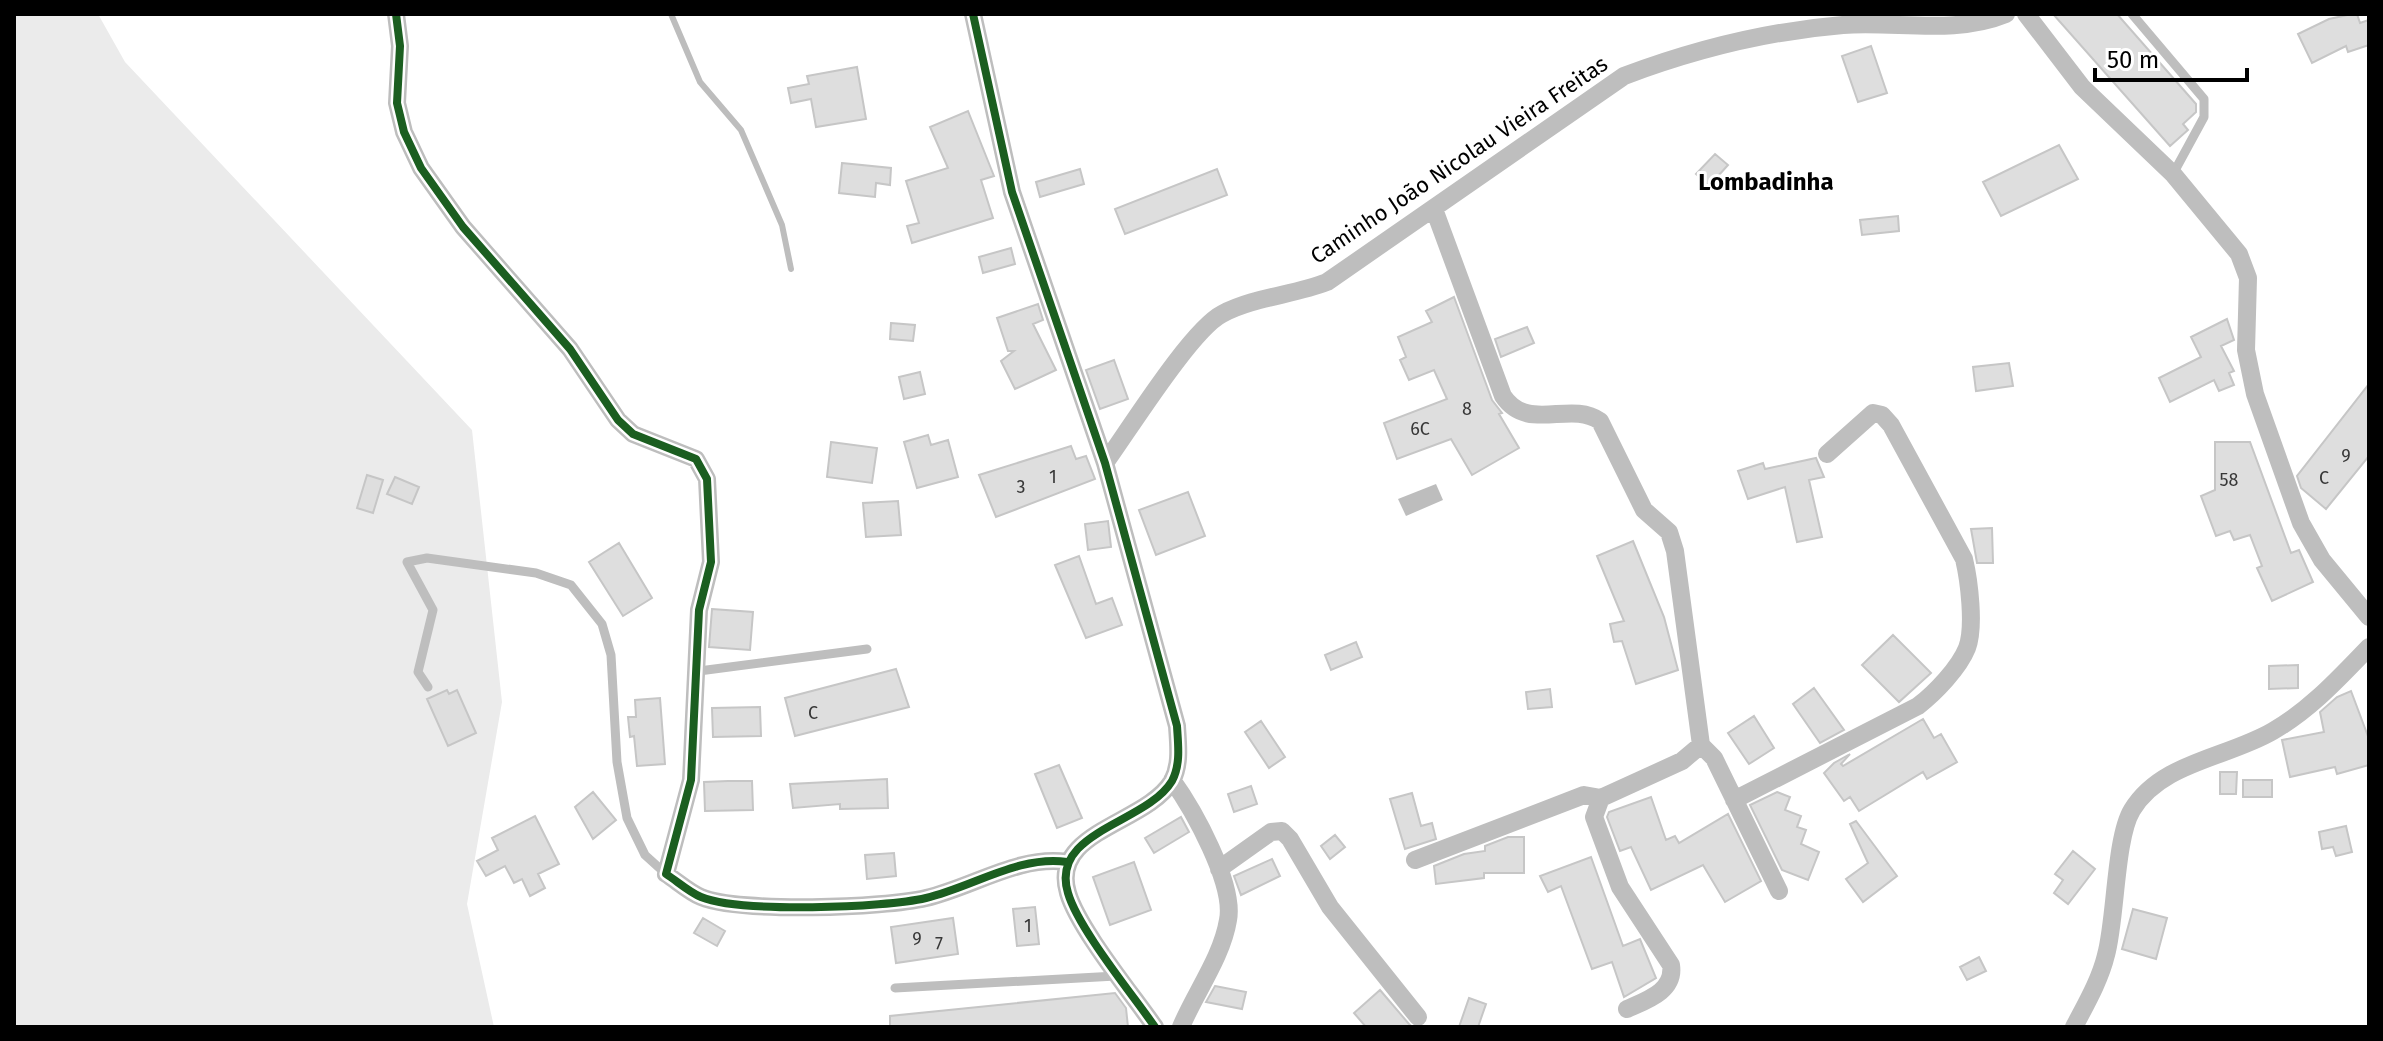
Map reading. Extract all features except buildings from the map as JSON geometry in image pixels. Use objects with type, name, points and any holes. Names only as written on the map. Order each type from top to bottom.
[{"type":"street","points":[[396,14],[400,46],[397,103],[404,132],[421,168],[463,227],[570,349],[618,420],[633,434],[696,459],[704,469],[711,562],[699,610],[699,671],[691,780],[666,874],[700,897],[732,905],[870,906],[926,898],[1035,861],[1067,862]]},
{"type":"street","points":[[973,14],[1012,192],[1105,463],[1177,726],[1179,755],[1172,780],[1142,810],[1093,836],[1076,849],[1067,862],[1064,877],[1068,896],[1155,1027]]},
{"type":"street","name":"Caminho João Nicolau Vieira Freitas","points":[[1105,463],[1198,334],[1218,315],[1238,306],[1299,293],[1327,282],[1434,209],[1549,124],[1624,76],[1687,54],[1843,20],[1958,25],[2006,14]]},
{"type":"street","points":[[2026,14],[2082,87],[2173,174],[2239,254],[2248,278],[2246,350],[2255,394],[2296,508],[2322,560],[2369,617]]},
{"type":"street","points":[[1434,209],[1503,396],[1511,407],[1521,413],[1584,416],[1600,421],[1644,510],[1671,536],[1700,716],[1701,745],[1714,758],[1779,891]]},
{"type":"street","points":[[1734,800],[1918,706],[1931,696],[1967,650],[1968,579],[1964,559],[1891,425],[1882,415],[1873,413],[1827,454]]},
{"type":"street","points":[[2074,1027],[2106,955],[2124,834],[2130,813],[2144,793],[2172,773],[2272,731],[2308,708],[2369,647]]},
{"type":"street","points":[[1415,860],[1584,795],[1601,798],[1682,761],[1701,745]]},
{"type":"street","points":[[1172,780],[1185,798],[1219,869],[1228,899],[1228,920],[1181,1027]]},
{"type":"street","points":[[1601,798],[1594,817],[1601,841],[1620,887],[1671,965],[1673,975],[1657,995],[1627,1009]]},
{"type":"street","points":[[1219,869],[1271,832],[1282,831],[1290,839],[1330,907],[1418,1017]]},
{"type":"lane","points":[[2132,14],[2204,99],[2204,117],[2173,174]]},
{"type":"lane","points":[[428,687],[418,672],[433,610],[407,562],[427,558],[536,573],[571,585],[602,624],[611,655],[617,762],[627,818],[645,855],[666,874]]},
{"type":"lane","points":[[699,671],[867,649]]},
{"type":"lane","points":[[895,988],[1119,976]]},
{"type":"shaded area","points":[[14,14],[98,14],[125,62],[472,430],[502,702],[467,904],[494,1027],[14,1027]]},
{"type":"shaded area","points":[[1436,484],[1443,500],[1406,516],[1398,499]]},
{"type":"waterway","points":[[671,14],[700,82],[741,130],[782,225],[791,269]]},
{"type":"cycle path","points":[[396,14],[400,46],[397,103],[404,132],[421,168],[463,227],[570,349],[618,420],[633,434],[696,459],[707,479],[711,562],[699,610],[691,780],[666,874],[697,895],[720,902],[778,907],[847,906],[926,898],[1014,867],[1049,861],[1067,862]]},
{"type":"cycle path","points":[[973,14],[1012,192],[1105,463],[1177,726],[1178,761],[1172,781],[1159,796],[1086,842],[1073,855],[1066,872],[1068,893],[1083,924],[1155,1027]]},
{"type":"district","name":"Lombadinha","points":[[1766,182]]}]
